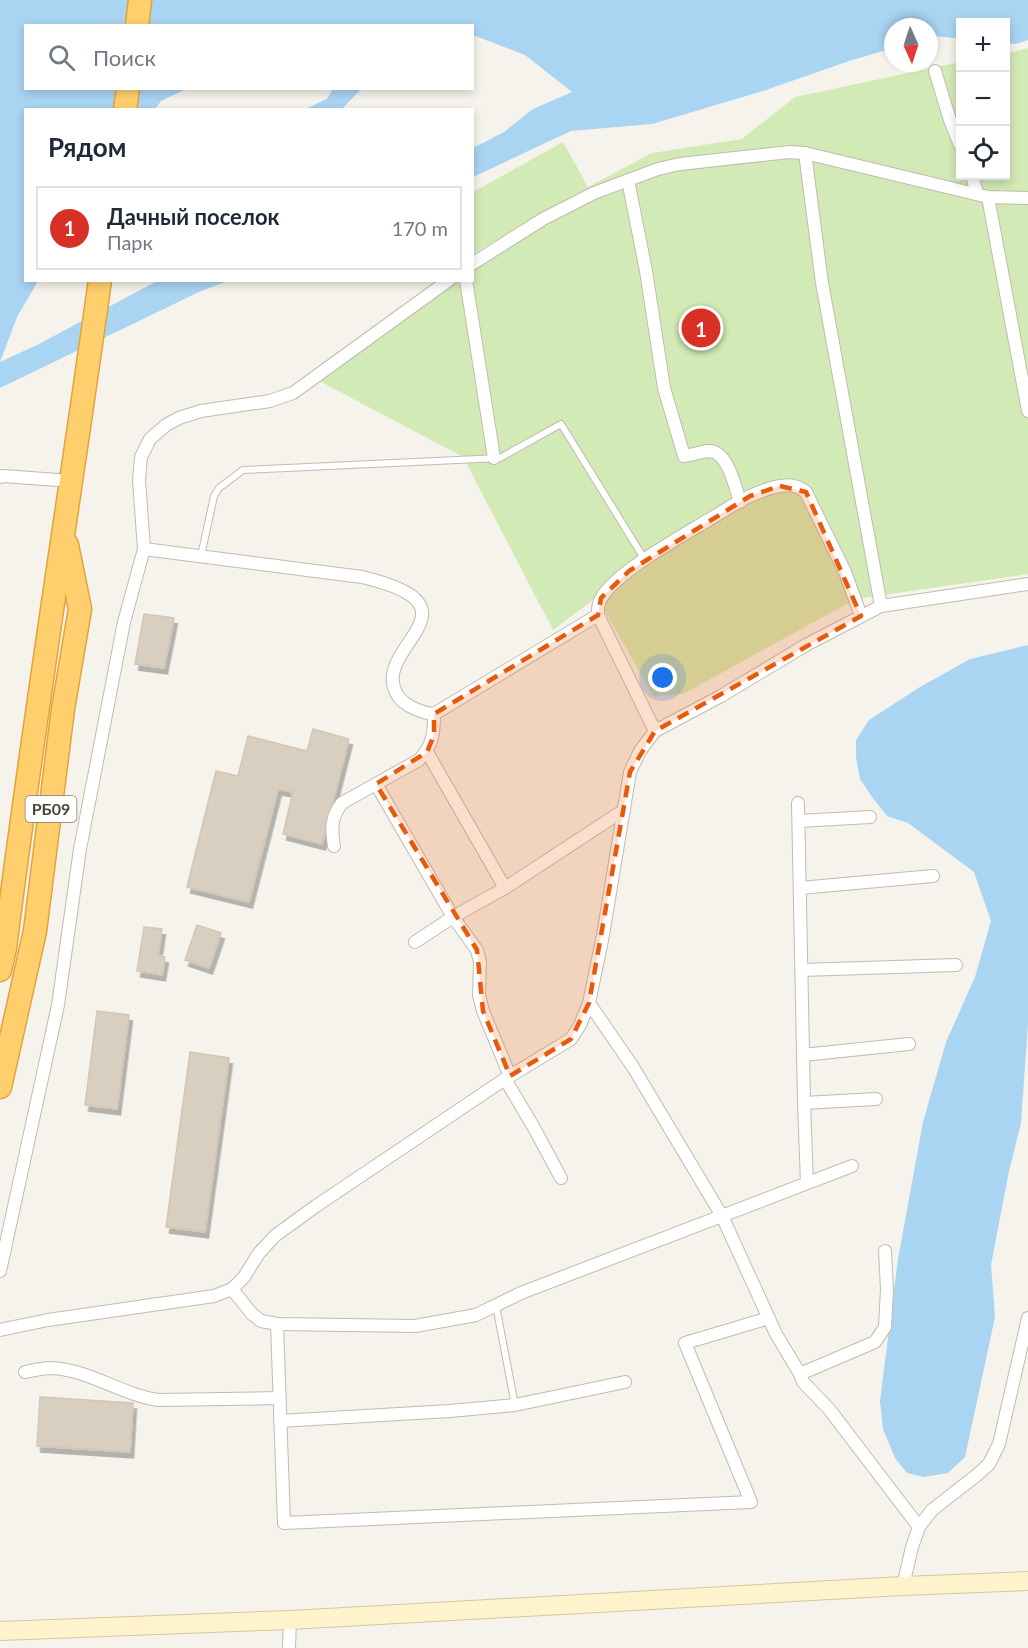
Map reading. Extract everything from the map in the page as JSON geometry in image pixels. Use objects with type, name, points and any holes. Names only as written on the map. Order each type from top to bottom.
[{"type":"highway","points":[[137,24],[140,0]]},
{"type":"highway","points":[[125,108],[128,90]]},
{"type":"highway","name":"РБ09","points":[[0,970],[100,282]]},
{"type":"highway","name":"РБ09","points":[[0,1087],[35,931],[63,709],[80,609],[64,530]]},
{"type":"main road","points":[[0,1631],[290,1620],[1028,1581]]},
{"type":"street","points":[[935,72],[956,135]]},
{"type":"street","points":[[474,263],[543,219],[594,193],[658,169],[680,164],[790,152],[805,153],[983,195],[1028,198]]},
{"type":"street","points":[[805,153],[822,283],[881,606]]},
{"type":"street","points":[[628,180],[664,388],[684,456],[711,451],[719,455],[728,465],[740,502]]},
{"type":"street","points":[[974,180],[983,195],[1028,411]]},
{"type":"street","points":[[0,1271],[58,1005],[80,849],[124,622],[144,549],[139,480],[141,457],[150,439],[166,425],[201,411],[270,401],[293,393],[446,282]]},
{"type":"street","points":[[466,282],[494,458]]},
{"type":"street","points":[[0,477],[72,481]]},
{"type":"street","points":[[655,731],[598,615],[598,604],[608,589],[629,571],[750,496],[780,486],[791,485],[807,492],[845,572],[861,616]]},
{"type":"street","points":[[144,549],[362,577],[384,582],[413,596],[420,602],[422,620],[393,670],[392,682],[400,699],[424,713],[434,714],[598,615]]},
{"type":"street","points":[[0,1330],[48,1320],[214,1296],[232,1288],[244,1277],[259,1253],[276,1235],[507,1077],[571,1039],[589,1003],[603,935],[630,772],[640,751],[655,731],[721,696],[806,645],[881,606],[1028,584]]},
{"type":"street","points":[[333,846],[332,826],[335,812],[342,803],[419,760],[427,752],[434,735],[434,714]]},
{"type":"street","points":[[427,752],[505,888]]},
{"type":"street","points":[[376,784],[453,917],[477,950],[480,962],[479,995],[507,1077],[561,1178]]},
{"type":"street","points":[[798,803],[807,1183]]},
{"type":"street","points":[[415,942],[453,917],[505,888],[624,810]]},
{"type":"street","points":[[799,821],[870,817]]},
{"type":"street","points":[[800,888],[933,876]]},
{"type":"street","points":[[802,970],[956,964]]},
{"type":"street","points":[[589,1003],[633,1067],[722,1216],[776,1334],[803,1382],[829,1409],[919,1527]]},
{"type":"street","points":[[803,1055],[909,1044]]},
{"type":"street","points":[[804,1103],[876,1099]]},
{"type":"street","points":[[232,1288],[252,1314],[261,1321],[277,1324],[415,1326],[476,1315],[521,1293],[852,1166]]},
{"type":"street","points":[[800,1374],[875,1342],[885,1327],[887,1289],[885,1251]]},
{"type":"street","points":[[277,1324],[284,1523],[751,1502],[685,1343],[769,1318]]},
{"type":"street","points":[[903,1586],[919,1527],[932,1510],[989,1464],[999,1444],[1028,1318]]},
{"type":"street","points":[[25,1372],[53,1368],[69,1371],[91,1376],[143,1397],[159,1400],[279,1398]]},
{"type":"street","points":[[280,1421],[515,1405],[625,1382]]},
{"type":"street","points":[[289,1648],[290,1620]]},
{"type":"lane","points":[[201,556],[214,496],[219,488],[243,470],[500,458],[561,424],[645,560]]},
{"type":"lane","points":[[496,1306],[515,1405]]},
{"type":"highlighted area","points":[[780,486],[806,492],[861,616],[655,731],[630,772],[589,1003],[571,1039],[510,1076],[483,1011],[477,950],[376,784],[427,752],[434,735],[434,714],[598,615],[601,598],[629,571],[750,496]]},
{"type":"green space","points":[[1028,48],[1028,574],[856,599],[683,694],[653,696],[597,597],[553,630],[463,457],[308,375],[439,282],[474,282],[474,257],[525,225],[474,253],[474,191],[563,142],[588,187],[652,153],[742,139],[795,97],[913,72],[938,72],[938,67],[956,63],[956,180],[1010,180],[1010,53]]},
{"type":"water","points":[[0,0],[1028,0],[1028,40],[1016,44],[1010,43],[1010,18],[956,18],[956,38],[938,36],[938,18],[884,18],[884,51],[763,91],[652,124],[571,131],[474,177],[474,147],[504,132],[533,109],[572,92],[525,55],[474,35],[474,24],[24,24],[24,90],[184,90],[161,101],[156,108],[24,108],[24,282],[37,282],[17,317],[0,362]]},
{"type":"water","points":[[332,90],[360,90],[343,108],[307,108],[327,99]]},
{"type":"water","points":[[155,282],[225,282],[201,291],[0,388],[0,362],[39,344]]},
{"type":"water","points":[[1028,645],[1028,1024],[1021,1123],[1009,1171],[991,1265],[995,1317],[965,1457],[948,1473],[924,1477],[907,1473],[895,1458],[883,1429],[880,1401],[898,1259],[923,1122],[946,1042],[975,977],[991,921],[974,872],[908,823],[887,816],[872,797],[860,779],[856,740],[869,720],[920,687],[970,659]]},
{"type":"building","points":[[144,614],[174,618],[164,668],[135,664]]},
{"type":"building","points":[[313,729],[349,739],[322,844],[283,834],[293,792],[278,789],[249,902],[187,887],[216,771],[238,776],[248,736],[307,751]]},
{"type":"building","points":[[197,925],[221,933],[209,968],[185,960]]},
{"type":"building","points":[[144,927],[162,929],[158,956],[165,957],[162,975],[137,971]]},
{"type":"building","points":[[97,1011],[129,1015],[117,1109],[85,1105]]},
{"type":"building","points":[[190,1052],[229,1058],[205,1232],[166,1227]]},
{"type":"building","points":[[40,1397],[133,1403],[130,1452],[37,1446]]},
{"type":"place","name":"Дачный поселок","points":[[701,328]]}]
